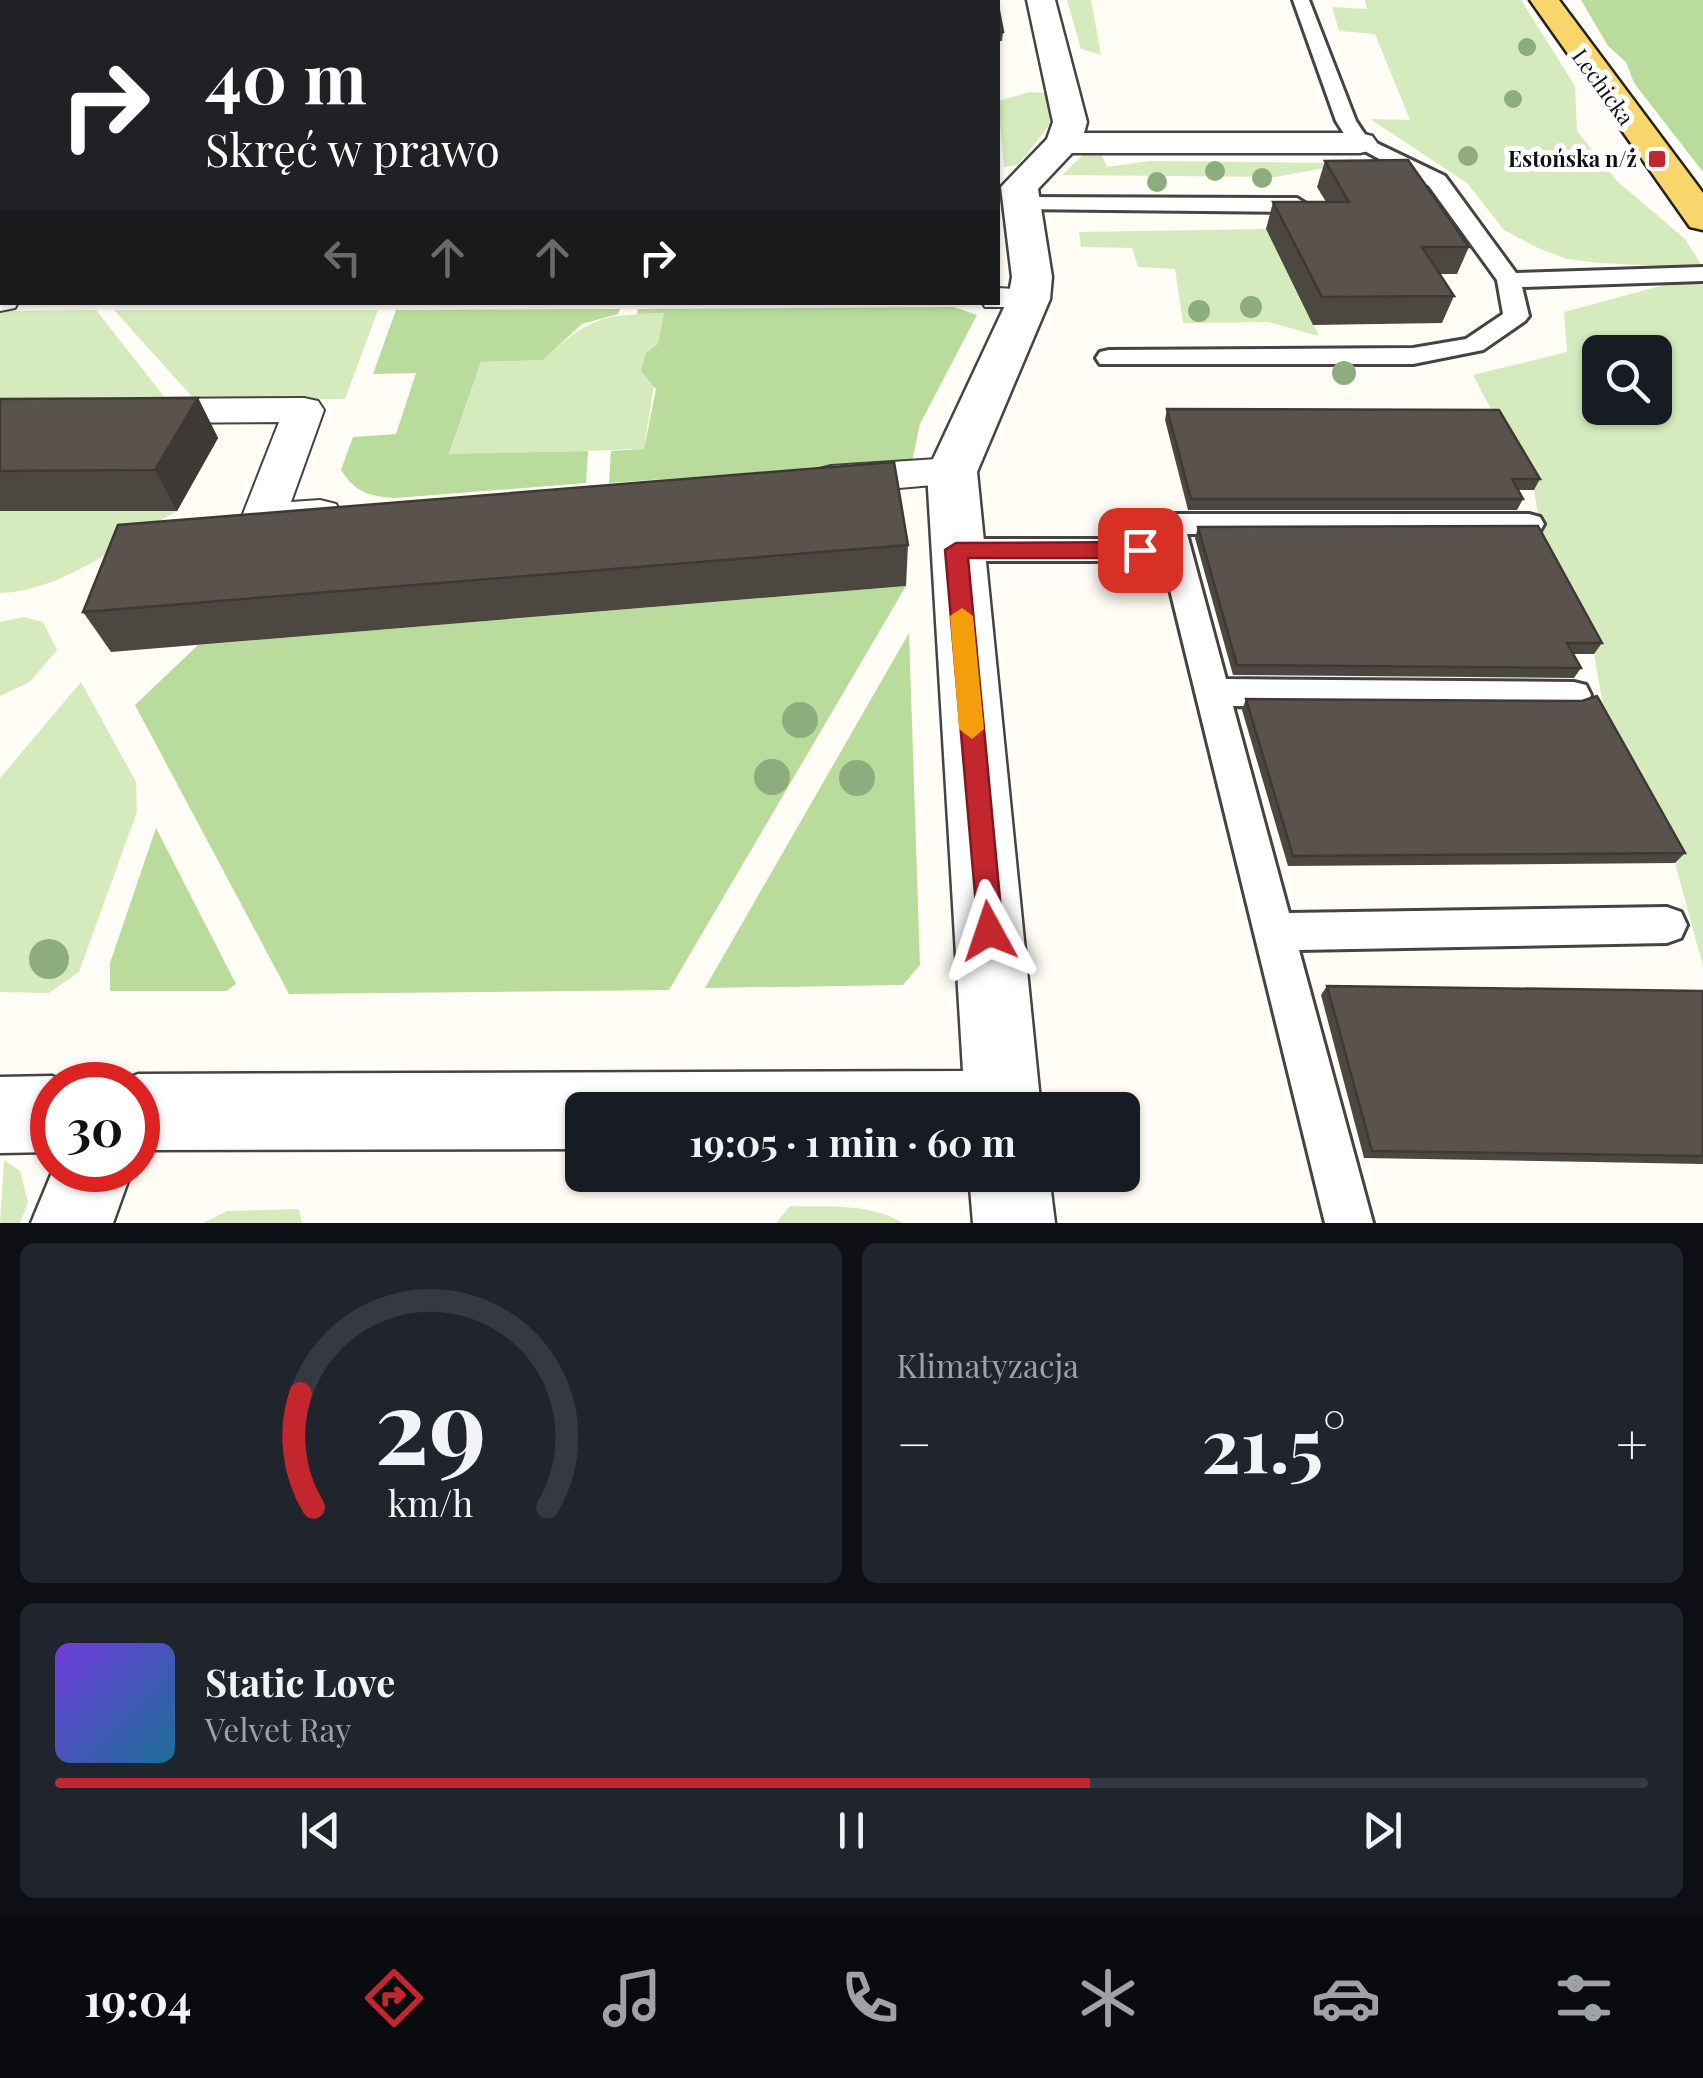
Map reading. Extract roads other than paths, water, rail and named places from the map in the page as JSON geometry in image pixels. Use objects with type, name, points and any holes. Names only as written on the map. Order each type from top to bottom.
[{"type":"main road","name":"Lechicka","points":[[1544,0],[1703,219]]},
{"type":"street","points":[[1002,1092],[952,472],[1013,299],[1032,277],[1012,193],[1063,143],[1070,122],[1066,89],[1041,0]]},
{"type":"street","points":[[1063,143],[1360,143]]},
{"type":"street","points":[[93,411],[304,410],[263,519],[360,512]]},
{"type":"street","points":[[787,483],[952,472]]},
{"type":"street","points":[[160,1112],[565,1121]]},
{"type":"street","points":[[0,1115],[30,1114]]},
{"type":"street","points":[[72,1223],[84,1192]]},
{"type":"street","points":[[1011,1192],[1014,1223]]},
{"type":"lane","points":[[1109,358],[1413,356],[1474,345],[1516,316],[1509,280],[1437,182],[1360,143],[1346,120],[1301,0]]},
{"type":"lane","points":[[1012,193],[1297,205]]},
{"type":"lane","points":[[1509,280],[1703,274]]},
{"type":"lane","points":[[1349,1223],[1209,692],[1170,524],[1529,524]]},
{"type":"lane","points":[[956,550],[1176,550]]},
{"type":"lane","points":[[1209,692],[1574,695]]},
{"type":"lane","points":[[1272,932],[1667,926]]},
{"type":"place","name":"Estońska n/ż","points":[[1657,159]]}]
